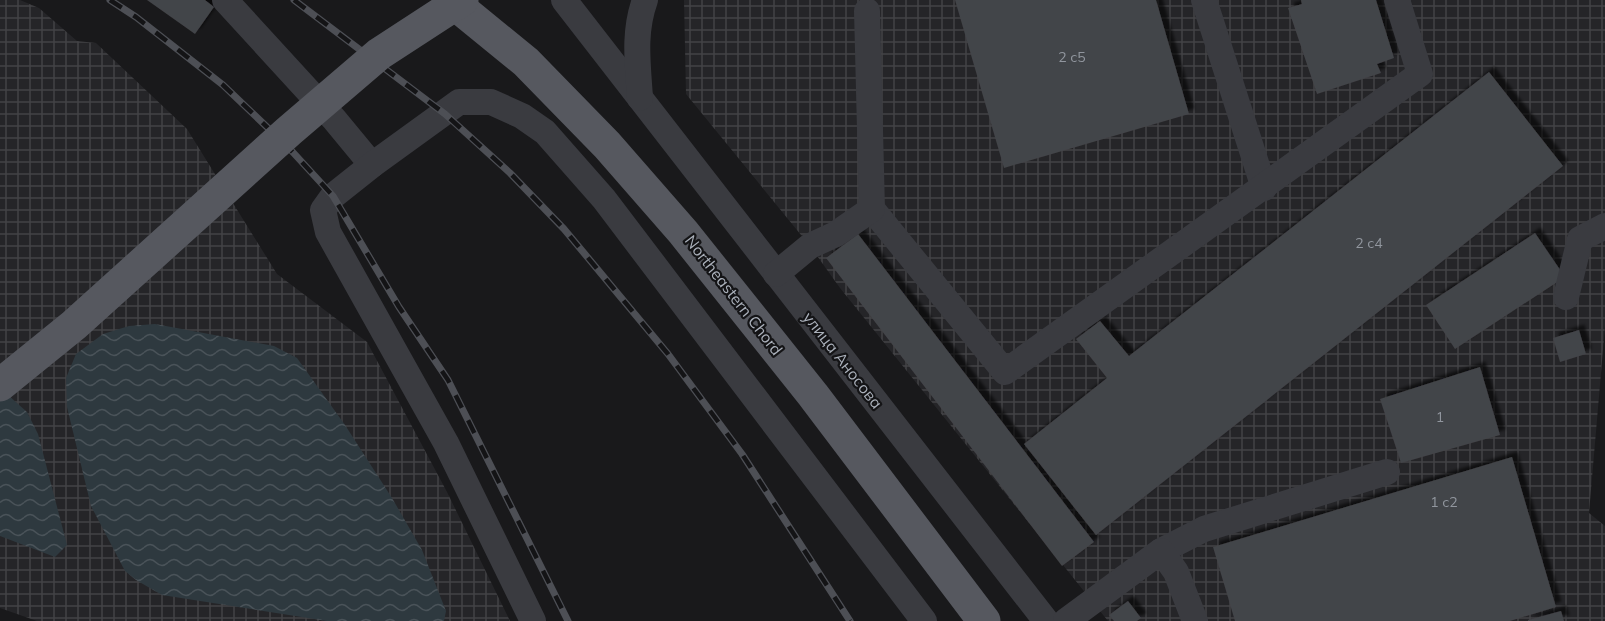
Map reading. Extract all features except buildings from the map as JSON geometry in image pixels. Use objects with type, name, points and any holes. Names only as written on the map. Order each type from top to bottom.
[{"type":"main road","name":"Northeastern Chord","points":[[450,0],[526,62],[607,145],[683,232],[820,405],[984,621]]},
{"type":"main road","points":[[0,385],[74,325],[289,131],[379,54],[462,0]]},
{"type":"street","points":[[225,0],[334,119],[372,165]]},
{"type":"street","name":"улица Аносова","points":[[564,0],[1046,621]]},
{"type":"street","points":[[640,99],[636,46],[639,21],[645,0]]},
{"type":"street","points":[[1204,0],[1264,188]]},
{"type":"street","points":[[867,11],[872,209],[1005,372],[1420,75],[1397,0]]},
{"type":"street","points":[[532,621],[446,442],[328,232],[323,210],[333,196],[372,165],[459,102],[491,102],[522,116],[544,132],[604,200],[924,621]]},
{"type":"street","points":[[776,274],[810,246],[836,234],[872,209]]},
{"type":"street","points":[[1566,297],[1580,239],[1605,226]]},
{"type":"street","points":[[1066,621],[1161,551],[1204,529],[1387,472]]},
{"type":"street","points":[[1161,551],[1176,572],[1195,621]]},
{"type":"shaded area","points":[[0,0],[20,0],[39,8],[77,41],[96,43],[187,129],[277,274],[367,342],[447,492],[510,621],[37,621],[0,608]]},
{"type":"shaded area","points":[[684,0],[1605,0],[1605,326],[1589,513],[1605,526],[1605,621],[1108,621],[686,94]]},
{"type":"water","points":[[155,324],[274,346],[297,358],[345,425],[422,550],[446,611],[444,621],[327,621],[162,595],[125,571],[91,506],[67,407],[66,378],[76,354],[103,334],[129,326]]},
{"type":"water","points":[[0,395],[9,396],[27,412],[38,434],[67,545],[55,557],[0,536]]},
{"type":"railway","points":[[110,0],[136,17],[223,85],[289,148],[333,196],[399,307],[448,380],[568,621]]},
{"type":"railway","points":[[294,0],[445,114],[510,173],[564,229],[668,354],[742,454],[850,621]]}]
